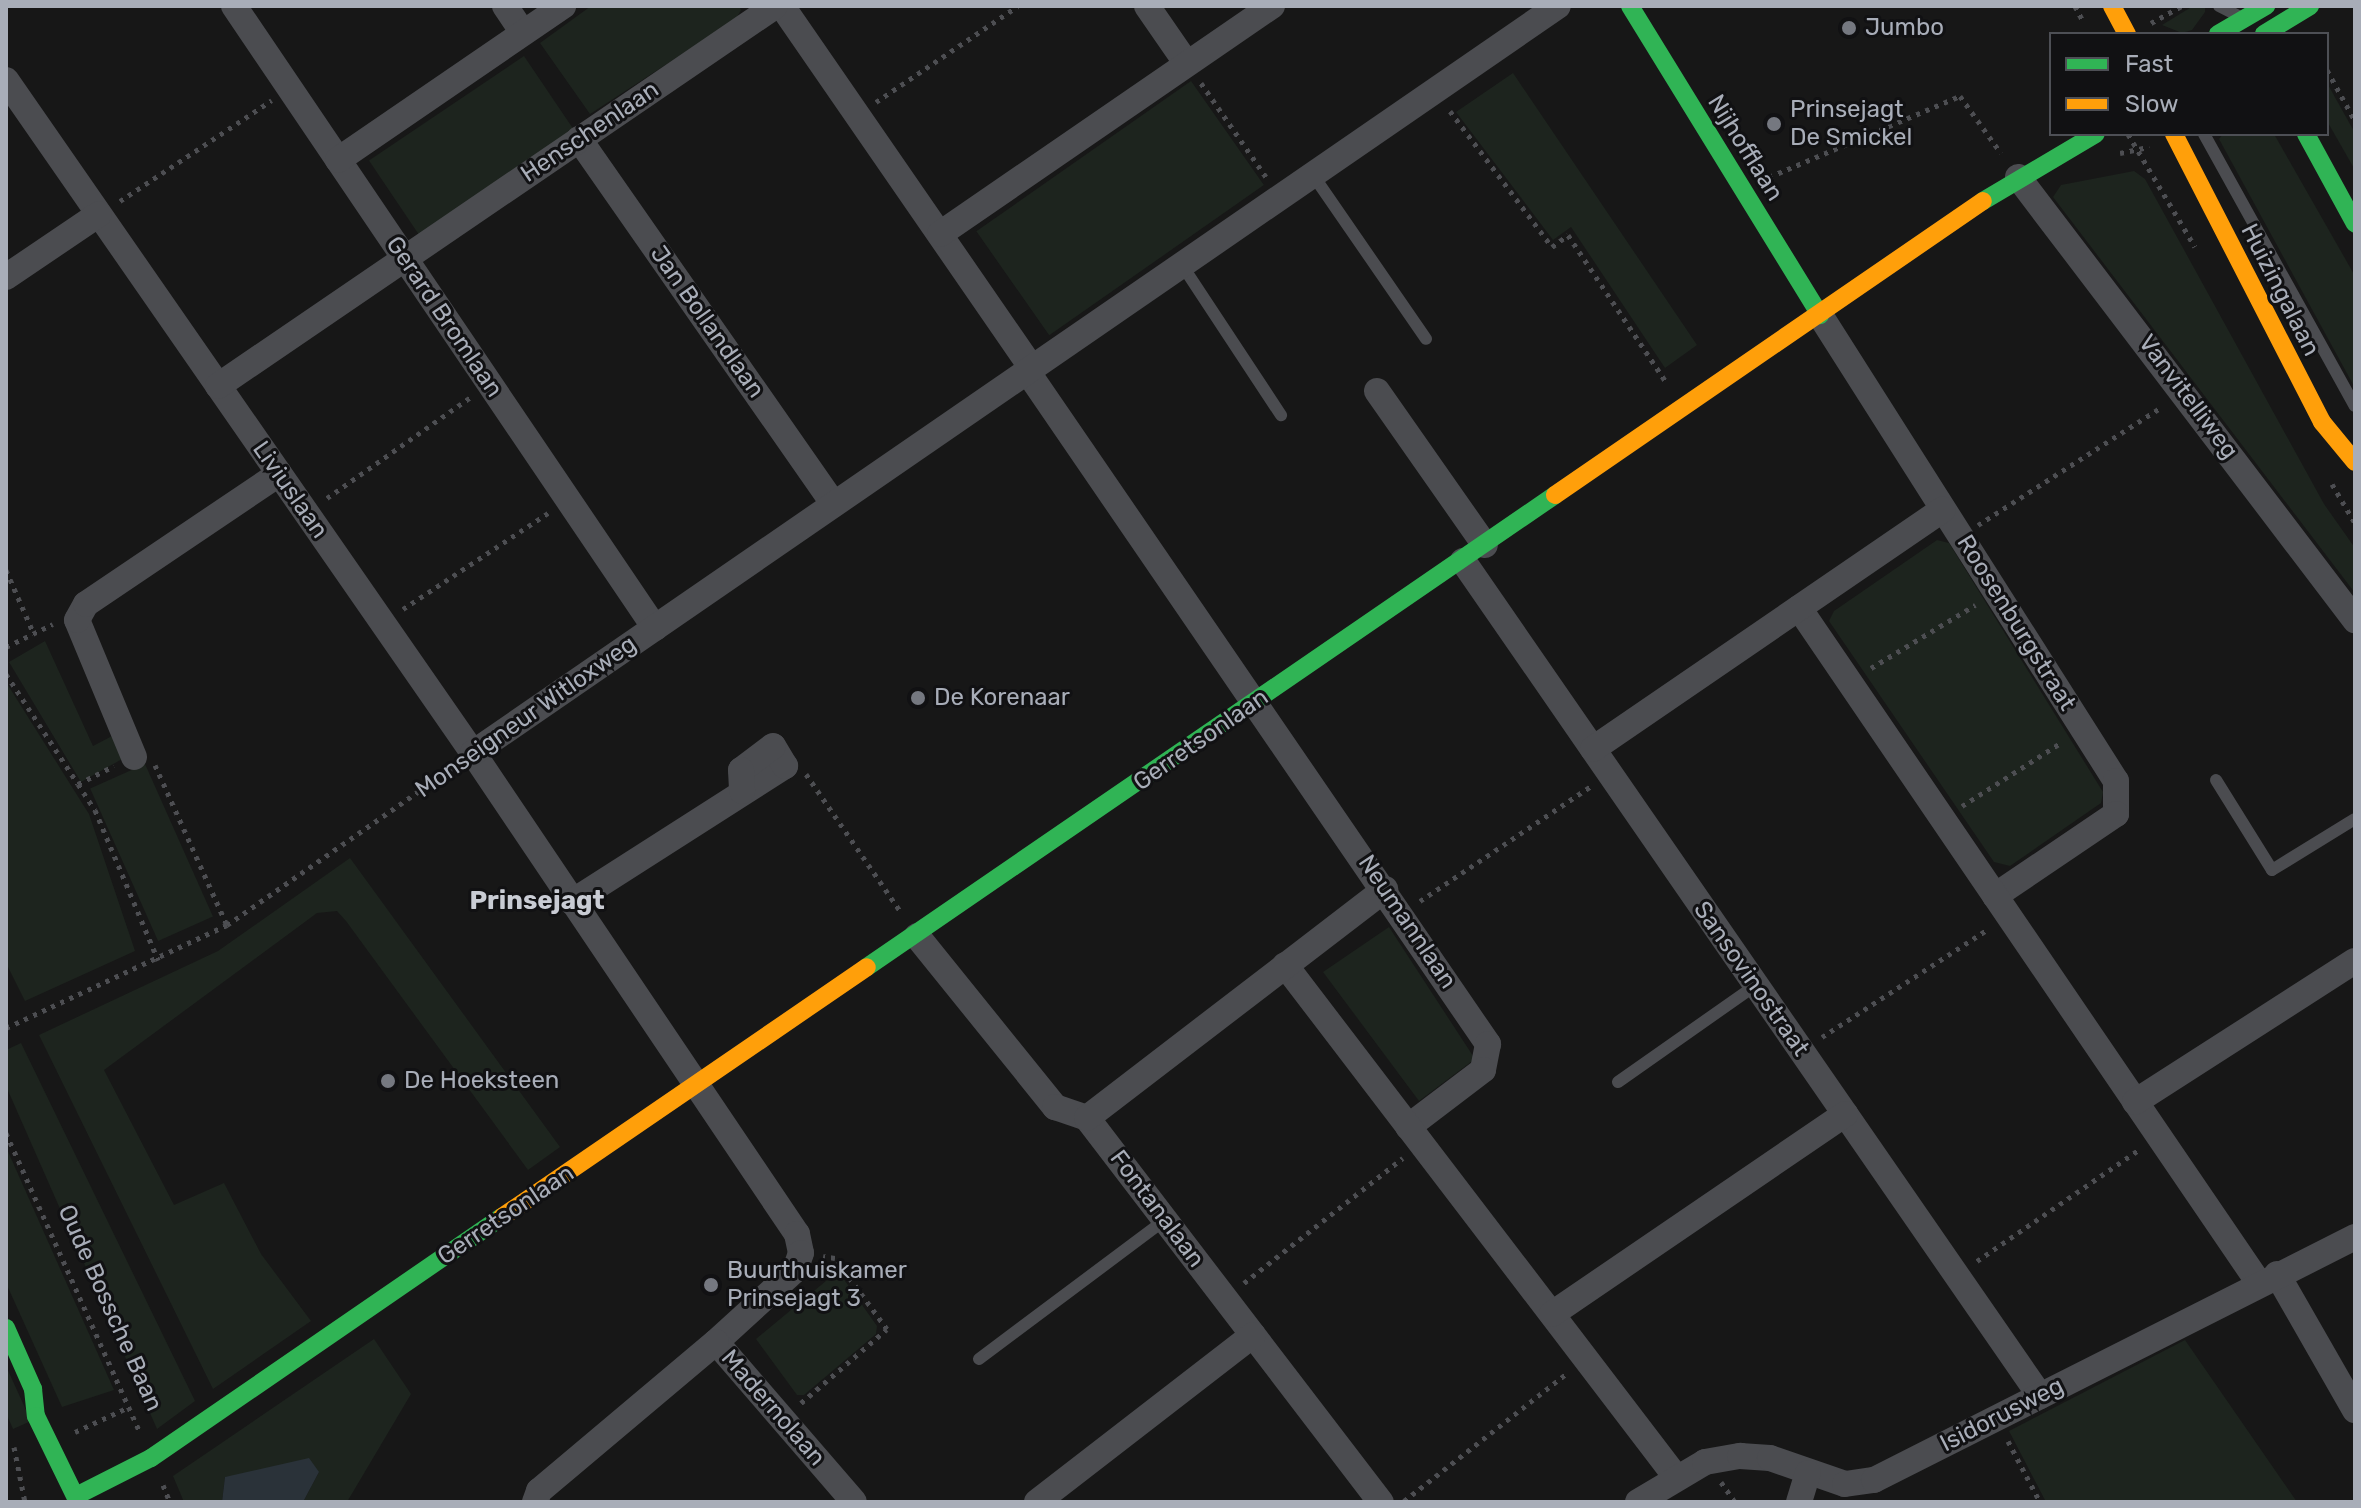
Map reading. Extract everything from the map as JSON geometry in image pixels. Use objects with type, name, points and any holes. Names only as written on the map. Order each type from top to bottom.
[{"type":"street","name":"Gerard Bromlaan","points":[[234,6],[655,628]]},
{"type":"street","points":[[505,6],[523,33]]},
{"type":"street","points":[[338,160],[563,6]]},
{"type":"street","name":"Henschenlaan","points":[[218,386],[775,6]]},
{"type":"street","name":"Neumannlaan","points":[[782,6],[1402,912],[1488,1044],[1483,1070],[1415,1135]]},
{"type":"street","points":[[1147,6],[1187,64]]},
{"type":"street","points":[[940,234],[1272,6]]},
{"type":"street","name":"Monseigneur Witloxweg","points":[[473,753],[1558,6]]},
{"type":"street","name":"Nijhofflaan","points":[[1630,6],[1820,315]]},
{"type":"street","points":[[2112,6],[2126,32]]},
{"type":"street","points":[[2222,32],[2266,6]]},
{"type":"street","points":[[2267,32],[2310,6]]},
{"type":"street","name":"Liviuslaan","points":[[6,80],[473,753],[694,1086]]},
{"type":"street","points":[[2018,177],[2063,136]]},
{"type":"street","points":[[2018,177],[2092,136]]},
{"type":"street","name":"Huizingalaan","points":[[2175,136],[2322,422],[2355,462]]},
{"type":"street","points":[[2307,136],[2355,224]]},
{"type":"street","name":"Jan Bollandlaan","points":[[579,139],[834,504]]},
{"type":"street","name":"Gerretsonlaan","points":[[82,1498],[151,1458],[917,936],[2018,177]]},
{"type":"street","name":"Vanvitelliweg","points":[[2018,177],[2185,392],[2355,620]]},
{"type":"street","points":[[6,277],[99,214]]},
{"type":"street","name":"Roosenburgstraat","points":[[1820,315],[2116,781],[2116,814],[2002,906]]},
{"type":"street","points":[[1377,391],[1485,545]]},
{"type":"street","points":[[141,754],[77,620],[86,604],[279,474]]},
{"type":"street","points":[[1593,749],[1943,509]]},
{"type":"street","name":"Sansovinostraat","points":[[1463,561],[2040,1396]]},
{"type":"street","points":[[1799,608],[2135,1102],[2268,1279],[2355,1410]]},
{"type":"street","points":[[572,902],[742,791]]},
{"type":"street","points":[[1087,1118],[1385,889]]},
{"type":"street","name":"Fontanalaan","points":[[917,936],[1055,1107],[1087,1118],[1381,1502]]},
{"type":"street","points":[[2135,1102],[2355,961]]},
{"type":"street","points":[[1285,965],[1676,1477]]},
{"type":"street","points":[[694,1086],[797,1234],[801,1253]]},
{"type":"street","points":[[1552,1314],[1845,1114]]},
{"type":"street","name":"Isidorusweg","points":[[1638,1502],[1705,1462],[1740,1456],[1770,1458],[1845,1484],[1874,1480],[2355,1237]]},
{"type":"street","name":"Madernolaan","points":[[801,1253],[795,1270],[716,1342],[854,1502]]},
{"type":"street","points":[[6,1328],[33,1389],[52,1409],[82,1498]]},
{"type":"street","points":[[1037,1502],[1253,1335]]},
{"type":"street","points":[[535,1502],[539,1491],[716,1342]]},
{"type":"street","points":[[1799,1502],[1808,1473]]},
{"type":"lane","points":[[2219,6],[2247,19]]},
{"type":"lane","name":"Huizingalaan","points":[[2205,136],[2355,406]]},
{"type":"lane","points":[[1313,175],[1426,339]]},
{"type":"lane","points":[[1182,265],[1281,415]]},
{"type":"lane","points":[[2216,780],[2272,870],[2355,819]]},
{"type":"lane","points":[[1618,1082],[1756,985]]},
{"type":"lane","points":[[979,1359],[1165,1220]]},
{"type":"path","points":[[857,114],[1018,6]]},
{"type":"path","points":[[2145,27],[2182,6]]},
{"type":"path","points":[[1187,64],[1280,197]]},
{"type":"path","points":[[2329,74],[2355,121]]},
{"type":"path","points":[[99,214],[290,89]]},
{"type":"path","points":[[1435,91],[1552,247],[1568,235],[1685,409]]},
{"type":"path","points":[[1742,188],[1960,96],[2018,177]]},
{"type":"path","points":[[306,513],[489,383]]},
{"type":"path","points":[[1961,536],[2185,392]]},
{"type":"path","points":[[382,623],[568,499]]},
{"type":"path","points":[[6,570],[34,634]]},
{"type":"path","points":[[1849,682],[1996,592]]},
{"type":"path","points":[[6,647],[65,619],[77,620]]},
{"type":"path","points":[[6,674],[95,810],[158,960]]},
{"type":"path","points":[[1942,819],[2083,728]]},
{"type":"path","name":"Monseigneur Witloxweg","points":[[6,1028],[158,960],[227,925],[473,753]]},
{"type":"path","points":[[78,784],[141,754],[227,925]]},
{"type":"path","points":[[805,773],[917,936]]},
{"type":"path","points":[[1402,912],[1610,773]]},
{"type":"path","points":[[1801,1051],[2002,906]]},
{"type":"path","name":"Oude Bossche Baan","points":[[6,1133],[170,1502]]},
{"type":"path","points":[[1225,1298],[1415,1135]]},
{"type":"path","points":[[1957,1276],[2159,1136]]},
{"type":"path","points":[[782,1419],[887,1329],[835,1258],[801,1253]]},
{"type":"path","points":[[1403,1502],[1585,1359]]},
{"type":"path","points":[[1997,1418],[2040,1502]]},
{"type":"path","points":[[12,1442],[25,1502]]},
{"type":"shaded area","points":[[591,6],[739,6],[741,10],[736,19],[590,114],[540,43]]},
{"type":"shaded area","points":[[2193,6],[2205,6],[2205,12],[2192,30],[2180,32],[2162,25]]},
{"type":"shaded area","points":[[524,56],[574,131],[419,235],[369,161]]},
{"type":"shaded area","points":[[1513,73],[1697,345],[1665,368],[1571,227],[1553,240],[1456,112]]},
{"type":"shaded area","points":[[1191,81],[1264,185],[1049,335],[976,231]]},
{"type":"shaded area","points":[[2329,87],[2355,133],[2355,170],[2329,124]]},
{"type":"shaded area","points":[[2221,136],[2275,136],[2355,276],[2355,388],[2219,139]]},
{"type":"shaded area","points":[[2134,171],[2145,179],[2324,504],[2355,548],[2355,593],[2053,197],[2061,185]]},
{"type":"shaded area","points":[[1937,540],[1949,543],[2103,792],[2101,803],[2010,866],[1994,862],[1829,621],[1834,611]]},
{"type":"shaded area","points":[[45,641],[93,746],[114,735],[124,758],[81,782],[9,662]]},
{"type":"shaded area","points":[[6,682],[89,814],[135,951],[25,1001],[6,963]]},
{"type":"shaded area","points":[[145,764],[213,917],[158,941],[90,788]]},
{"type":"shaded area","points":[[350,858],[560,1147],[528,1170],[346,921],[337,911],[317,913],[104,1070],[174,1205],[224,1183],[261,1254],[311,1321],[213,1389],[39,1035],[218,951]]},
{"type":"shaded area","points":[[1389,927],[1475,1059],[1419,1101],[1323,972]]},
{"type":"shaded area","points":[[21,1043],[195,1401],[157,1429],[6,1086],[6,1050]]},
{"type":"shaded area","points":[[6,1147],[114,1390],[62,1407],[6,1283]]},
{"type":"shaded area","points":[[838,1271],[877,1326],[876,1334],[804,1395],[797,1395],[756,1339]]},
{"type":"shaded area","points":[[374,1339],[411,1394],[347,1502],[303,1502],[319,1472],[225,1477],[222,1502],[184,1502],[173,1476]]},
{"type":"shaded area","points":[[2185,1340],[2297,1502],[2046,1502],[2009,1431]]},
{"type":"shaded area","points":[[6,1366],[31,1421],[13,1429],[6,1413]]},
{"type":"shaded area","points":[[309,1458],[319,1472],[303,1502],[222,1502],[225,1477]]},
{"type":"traffic: fast","points":[[1630,6],[1820,315]]},
{"type":"traffic: fast","points":[[2221,32],[2266,6]]},
{"type":"traffic: fast","points":[[2267,32],[2310,6]]},
{"type":"traffic: fast","points":[[1983,201],[2093,136]]},
{"type":"traffic: fast","points":[[2307,136],[2355,224]]},
{"type":"traffic: fast","points":[[867,967],[1555,495]]},
{"type":"traffic: fast","points":[[76,1496],[151,1458],[502,1217]]},
{"type":"traffic: fast","points":[[6,1328],[33,1389],[36,1416],[78,1502]]},
{"type":"traffic: slow","points":[[2112,6],[2126,32]]},
{"type":"traffic: slow","points":[[2175,136],[2322,422],[2355,462]]},
{"type":"traffic: slow","points":[[1555,495],[1983,201]]},
{"type":"traffic: slow","points":[[502,1217],[867,967]]},
{"type":"place","name":"Jumbo","points":[[1849,28]]},
{"type":"place","name":"Prinsejagt De Smickel","points":[[1774,124]]},
{"type":"place","name":"De Korenaar","points":[[918,698]]},
{"type":"place","name":"De Hoeksteen","points":[[388,1081]]},
{"type":"place","name":"Buurthuiskamer Prinsejagt 3","points":[[711,1285]]},
{"type":"district","name":"Prinsejagt","points":[[537,901]]}]
